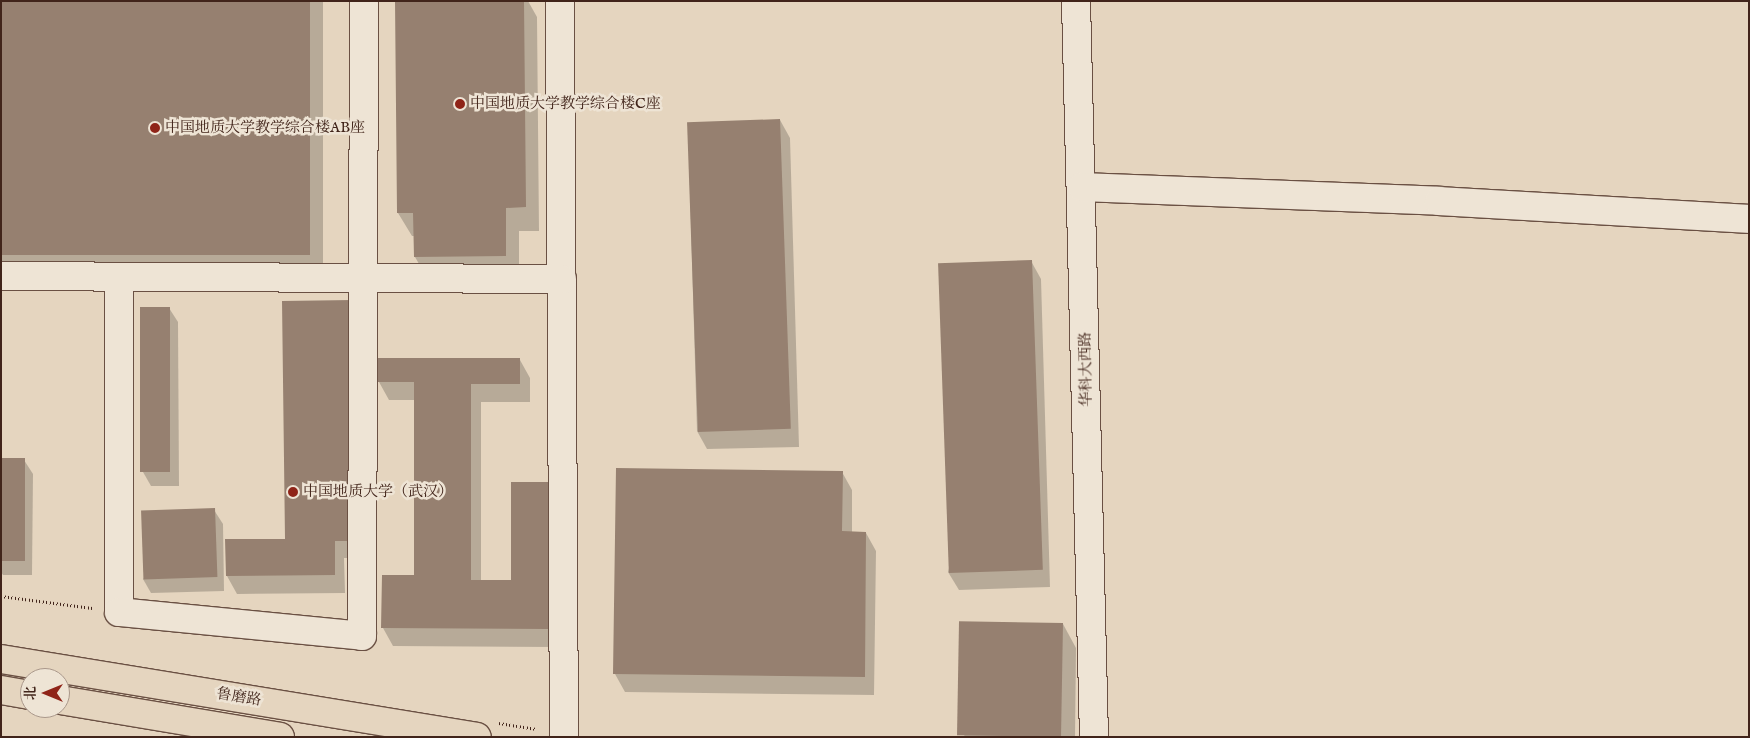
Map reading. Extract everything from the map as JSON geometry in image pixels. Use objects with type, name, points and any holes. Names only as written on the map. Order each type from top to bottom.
[{"type":"main road","name":"鲁磨路","points":[[1,660],[477,737]]},
{"type":"main road","points":[[1,690],[20,693]]},
{"type":"main road","points":[[70,702],[280,737]]},
{"type":"street","points":[[119,277],[119,612],[362,636],[364,1]]},
{"type":"street","points":[[560,1],[564,737]]},
{"type":"street","name":"华科大西路","points":[[1076,1],[1094,737]]},
{"type":"street","points":[[1082,188],[1439,201],[1749,219]]},
{"type":"street","points":[[1,276],[562,280]]},
{"type":"path","points":[[1,596],[119,612]]},
{"type":"building","name":"中国地质大学教学综合楼AB座","points":[[1,1],[310,1],[310,255],[1,255]]},
{"type":"building","name":"中国地质大学教学综合楼C座","points":[[395,1],[524,1],[526,207],[506,208],[506,256],[414,257],[413,213],[397,213]]},
{"type":"building","points":[[780,119],[791,429],[698,432],[687,122]]},
{"type":"building","points":[[1032,260],[1043,570],[949,573],[938,263]]},
{"type":"building","points":[[353,300],[356,541],[335,541],[335,575],[226,576],[225,539],[285,539],[282,301]]},
{"type":"building","points":[[140,307],[170,307],[170,472],[140,472]]},
{"type":"building","points":[[377,358],[520,358],[520,384],[471,384],[471,580],[511,580],[511,482],[548,482],[548,629],[381,628],[382,575],[414,575],[414,382],[377,382]]},
{"type":"building","points":[[1,458],[25,458],[25,561],[1,561]]},
{"type":"building","points":[[616,468],[843,471],[842,531],[866,532],[865,677],[613,674]]},
{"type":"building","points":[[215,508],[217,577],[143,580],[141,511]]},
{"type":"building","points":[[959,621],[1063,623],[1061,737],[957,735]]},
{"type":"place","name":"中国地质大学教学综合楼C座","points":[[460,104]]},
{"type":"place","name":"中国地质大学教学综合楼AB座","points":[[155,128]]},
{"type":"place","name":"中国地质大学（武汉）","points":[[293,492]]}]
